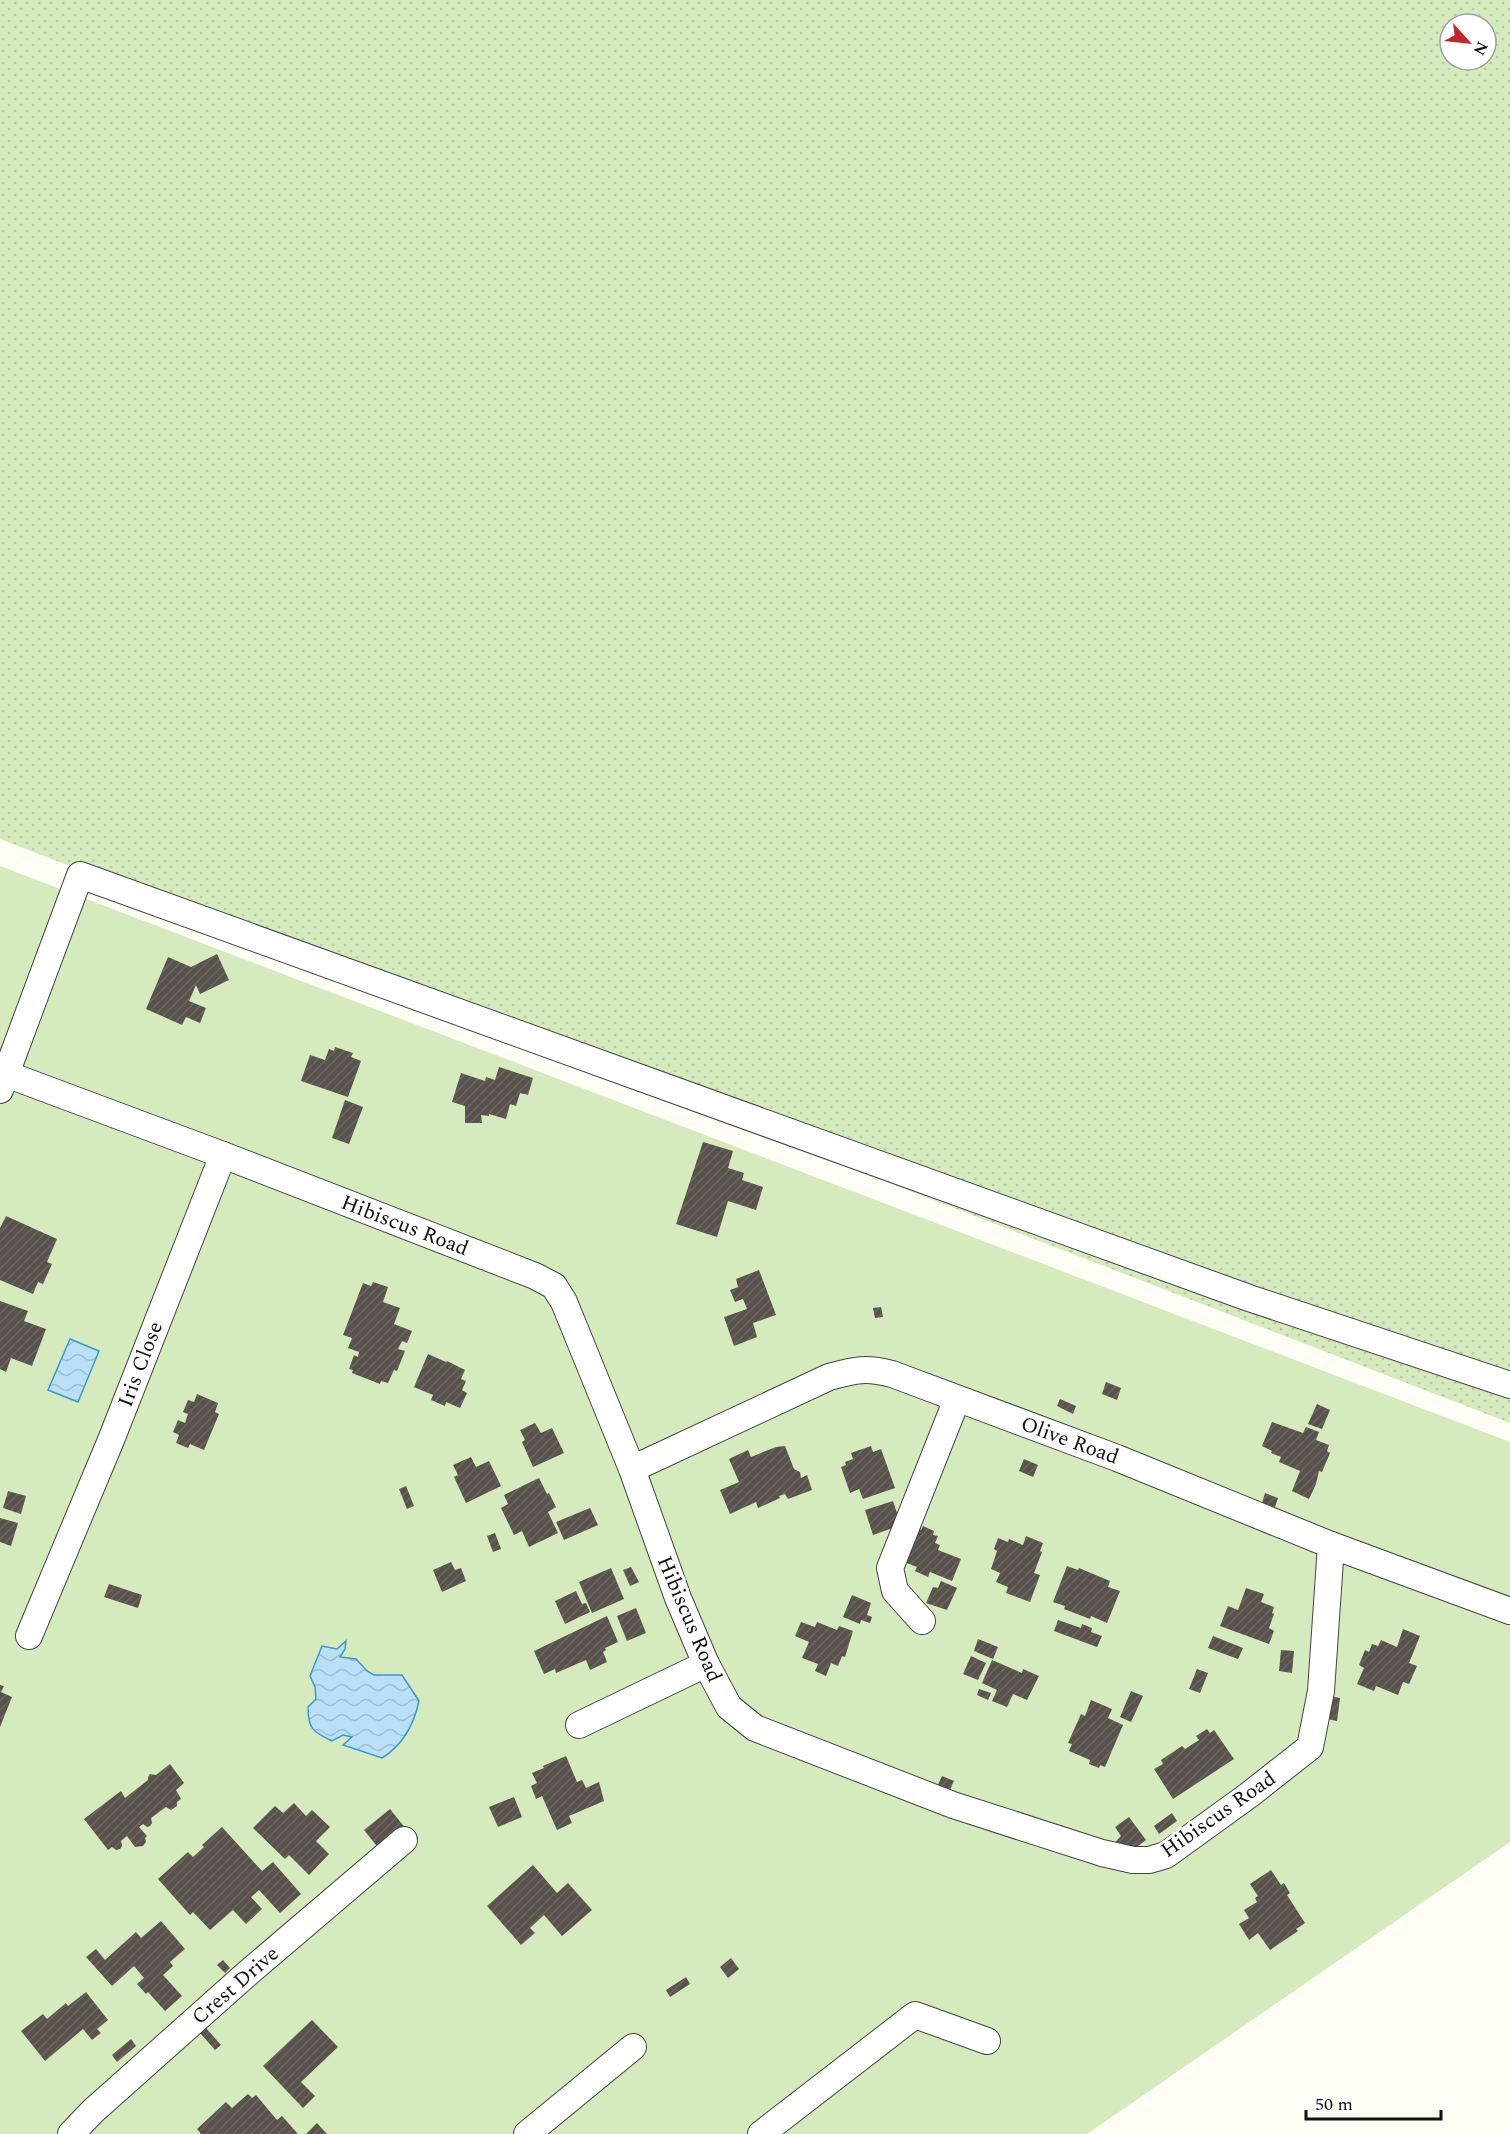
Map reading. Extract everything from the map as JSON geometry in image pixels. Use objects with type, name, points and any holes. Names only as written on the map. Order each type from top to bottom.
[{"type":"street","points":[[3,1082],[80,874],[1249,1298],[1510,1385]]},
{"type":"street","name":"Hibiscus Road","points":[[3,1082],[223,1155],[535,1276],[554,1286],[564,1302],[632,1469],[678,1598],[706,1664],[729,1707],[755,1728],[953,1805],[1102,1853],[1133,1860],[1149,1860],[1166,1855],[1249,1796],[1310,1747],[1321,1691],[1331,1545]]},
{"type":"street","name":"Iris Close","points":[[29,1636],[111,1440],[223,1155]]},
{"type":"street","name":"Olive Road","points":[[632,1469],[829,1377],[871,1369],[892,1374],[1117,1458],[1331,1545],[1510,1611]]},
{"type":"street","points":[[922,1621],[895,1591],[890,1568],[957,1398]]},
{"type":"street","points":[[579,1725],[706,1664]]},
{"type":"street","name":"Crest Drive","points":[[70,2134],[241,1980],[404,1840]]},
{"type":"street","points":[[761,2134],[915,2015],[987,2041]]},
{"type":"street","points":[[527,2134],[633,2047]]},
{"type":"green space","points":[[0,0],[1510,0],[1510,1423],[0,839]]},
{"type":"green space","points":[[0,866],[1510,1442],[1510,1842],[1087,2134],[0,2134]]},
{"type":"water","points":[[70,1339],[99,1351],[78,1402],[48,1390]]},
{"type":"water","points":[[346,1641],[345,1649],[340,1657],[356,1659],[374,1675],[402,1675],[419,1701],[414,1718],[402,1740],[382,1758],[343,1745],[352,1737],[343,1735],[332,1741],[326,1738],[313,1729],[309,1720],[308,1707],[316,1699],[315,1687],[310,1676],[322,1646],[337,1649]]},
{"type":"building","points":[[217,954],[229,980],[200,994],[196,985],[189,1001],[206,1008],[200,1023],[186,1017],[182,1025],[146,1009],[168,957],[191,967]]},
{"type":"building","points":[[335,1047],[353,1053],[351,1057],[361,1061],[348,1097],[301,1081],[310,1055],[325,1060],[329,1049],[334,1051]]},
{"type":"building","points":[[499,1067],[533,1078],[528,1095],[520,1093],[516,1106],[510,1104],[506,1119],[489,1114],[489,1116],[481,1115],[482,1123],[465,1123],[465,1106],[452,1102],[461,1073],[485,1081],[486,1077],[495,1080]]},
{"type":"building","points":[[345,1100],[363,1107],[349,1144],[332,1138]]},
{"type":"building","points":[[703,1142],[733,1151],[728,1168],[744,1173],[742,1180],[763,1187],[756,1210],[728,1201],[717,1237],[676,1224]]},
{"type":"building","points":[[6,1216],[57,1239],[47,1262],[52,1264],[43,1284],[38,1282],[33,1294],[0,1280],[0,1228]]},
{"type":"building","points":[[759,1270],[776,1315],[753,1323],[757,1337],[734,1346],[724,1317],[747,1309],[743,1299],[735,1302],[730,1290],[738,1287],[736,1279]]},
{"type":"building","points":[[373,1282],[388,1287],[383,1302],[400,1308],[394,1324],[412,1331],[407,1343],[402,1341],[398,1349],[405,1351],[397,1371],[394,1370],[388,1383],[381,1381],[380,1384],[352,1373],[353,1370],[349,1369],[354,1355],[358,1357],[359,1352],[348,1348],[352,1338],[343,1335],[363,1283],[371,1286]]},
{"type":"building","points":[[0,1301],[28,1311],[24,1321],[46,1329],[32,1366],[11,1358],[6,1372],[0,1369]]},
{"type":"building","points":[[881,1307],[883,1317],[875,1318],[873,1308]]},
{"type":"building","points":[[428,1354],[465,1370],[461,1379],[466,1381],[462,1390],[467,1393],[460,1408],[446,1402],[445,1406],[431,1400],[433,1395],[414,1387]]},
{"type":"building","points":[[1106,1382],[1121,1388],[1117,1400],[1102,1394]]},
{"type":"building","points":[[197,1394],[218,1403],[215,1412],[219,1414],[204,1450],[190,1444],[188,1448],[176,1443],[179,1435],[173,1432],[178,1420],[185,1423],[188,1414],[183,1412],[188,1400],[194,1402]]},
{"type":"building","points":[[1060,1399],[1076,1406],[1073,1414],[1057,1406]]},
{"type":"building","points":[[1317,1404],[1330,1410],[1322,1429],[1308,1424]]},
{"type":"building","points":[[1272,1422],[1303,1433],[1306,1427],[1319,1432],[1316,1440],[1329,1445],[1327,1451],[1330,1453],[1322,1472],[1319,1471],[1309,1499],[1292,1491],[1300,1471],[1279,1462],[1281,1457],[1262,1446]]},
{"type":"building","points":[[535,1423],[541,1433],[552,1428],[564,1453],[533,1467],[522,1442],[525,1440],[520,1430]]},
{"type":"building","points":[[785,1446],[794,1469],[800,1472],[801,1478],[807,1475],[812,1490],[788,1499],[785,1494],[779,1496],[780,1498],[758,1508],[756,1502],[730,1514],[720,1490],[739,1482],[729,1459],[748,1450],[751,1457],[776,1447]]},
{"type":"building","points":[[871,1446],[873,1452],[881,1449],[895,1488],[863,1499],[859,1489],[850,1493],[841,1467],[846,1465],[845,1462],[853,1459],[851,1453]]},
{"type":"building","points":[[471,1457],[476,1467],[489,1461],[501,1486],[466,1503],[454,1477],[458,1475],[453,1465]]},
{"type":"building","points":[[1024,1459],[1038,1465],[1033,1477],[1019,1471]]},
{"type":"building","points":[[539,1478],[556,1507],[548,1512],[558,1533],[529,1547],[522,1531],[514,1535],[501,1508],[508,1504],[504,1495]]},
{"type":"building","points":[[406,1486],[414,1506],[407,1509],[399,1489]]},
{"type":"building","points":[[8,1491],[26,1496],[21,1514],[3,1508]]},
{"type":"building","points":[[1265,1493],[1278,1498],[1275,1507],[1262,1503]]},
{"type":"building","points":[[893,1501],[901,1525],[873,1535],[865,1510]]},
{"type":"building","points":[[590,1508],[598,1525],[564,1540],[556,1522]]},
{"type":"building","points":[[0,1518],[18,1523],[11,1546],[0,1542]]},
{"type":"building","points":[[923,1526],[934,1531],[933,1535],[938,1536],[935,1543],[940,1545],[938,1550],[961,1559],[952,1581],[930,1572],[928,1577],[915,1571],[917,1567],[904,1562],[918,1529],[921,1530]]},
{"type":"building","points":[[495,1533],[501,1549],[493,1552],[487,1536]]},
{"type":"building","points":[[1026,1536],[1043,1543],[1034,1573],[1040,1575],[1030,1602],[1006,1593],[1008,1587],[996,1582],[1000,1573],[991,1569],[997,1551],[994,1549],[998,1538],[1008,1542],[1009,1539],[1023,1545]]},
{"type":"building","points":[[451,1562],[455,1570],[461,1568],[466,1581],[442,1592],[433,1570]]},
{"type":"building","points":[[1067,1566],[1078,1570],[1079,1568],[1110,1581],[1108,1587],[1120,1591],[1107,1623],[1064,1609],[1065,1606],[1053,1602]]},
{"type":"building","points":[[631,1567],[639,1582],[630,1586],[623,1570]]},
{"type":"building","points":[[611,1568],[624,1599],[592,1613],[579,1582]]},
{"type":"building","points":[[941,1581],[957,1588],[947,1610],[926,1603],[933,1587],[938,1588]]},
{"type":"building","points":[[109,1584],[142,1595],[138,1608],[104,1597]]},
{"type":"building","points":[[1246,1588],[1264,1594],[1261,1602],[1274,1607],[1269,1628],[1274,1631],[1269,1644],[1220,1626],[1228,1606],[1238,1610]]},
{"type":"building","points":[[576,1591],[582,1604],[586,1603],[590,1612],[565,1624],[555,1601]]},
{"type":"building","points":[[852,1595],[871,1603],[867,1615],[872,1617],[870,1623],[861,1620],[860,1624],[843,1617]]},
{"type":"building","points":[[636,1608],[646,1633],[627,1641],[617,1616]]},
{"type":"building","points":[[607,1616],[618,1642],[605,1648],[603,1652],[607,1662],[590,1670],[586,1660],[556,1673],[555,1669],[544,1674],[534,1651]]},
{"type":"building","points":[[1058,1620],[1081,1628],[1082,1624],[1092,1628],[1091,1632],[1102,1636],[1097,1647],[1054,1631]]},
{"type":"building","points":[[801,1622],[815,1627],[817,1622],[837,1630],[839,1626],[853,1631],[845,1657],[842,1656],[838,1666],[831,1663],[826,1676],[815,1671],[818,1664],[802,1658],[809,1642],[795,1636]]},
{"type":"building","points":[[1403,1629],[1420,1636],[1409,1663],[1417,1666],[1409,1684],[1403,1682],[1398,1695],[1376,1686],[1374,1691],[1357,1684],[1364,1668],[1359,1665],[1365,1650],[1369,1652],[1372,1644],[1378,1646],[1381,1640],[1397,1647]]},
{"type":"building","points":[[1213,1636],[1243,1648],[1238,1659],[1208,1648]]},
{"type":"building","points":[[978,1639],[998,1647],[993,1659],[974,1651]]},
{"type":"building","points":[[1281,1650],[1294,1651],[1292,1673],[1279,1671]]},
{"type":"building","points":[[971,1656],[986,1663],[978,1680],[963,1674]]},
{"type":"building","points":[[992,1660],[1022,1673],[1023,1669],[1039,1676],[1027,1700],[1013,1694],[1007,1707],[992,1701],[997,1690],[982,1683]]},
{"type":"building","points":[[1197,1669],[1208,1673],[1200,1693],[1189,1689]]},
{"type":"building","points":[[0,1685],[4,1686],[1,1692],[12,1697],[0,1727]]},
{"type":"building","points":[[979,1689],[991,1693],[988,1700],[977,1695]]},
{"type":"building","points":[[1131,1691],[1143,1696],[1131,1722],[1120,1717]]},
{"type":"building","points":[[1330,1696],[1340,1698],[1337,1721],[1327,1719]]},
{"type":"building","points":[[1091,1700],[1112,1709],[1108,1718],[1123,1725],[1105,1767],[1100,1765],[1099,1768],[1089,1764],[1090,1760],[1069,1751],[1072,1744],[1068,1743],[1081,1714],[1085,1716]]},
{"type":"building","points":[[1207,1729],[1210,1733],[1214,1730],[1234,1759],[1173,1799],[1154,1769],[1163,1764],[1161,1760],[1182,1746],[1185,1749],[1199,1740],[1196,1736]]},
{"type":"building","points":[[566,1756],[577,1782],[582,1780],[586,1788],[599,1782],[604,1801],[569,1816],[572,1823],[557,1830],[542,1796],[536,1799],[531,1786],[537,1783],[532,1773]]},
{"type":"building","points":[[170,1764],[184,1783],[176,1790],[181,1799],[177,1802],[177,1806],[171,1810],[166,1807],[151,1818],[150,1826],[143,1824],[139,1827],[147,1836],[143,1846],[135,1847],[127,1836],[121,1841],[120,1849],[116,1850],[112,1847],[108,1850],[84,1819],[121,1791],[125,1798],[148,1780],[150,1774],[156,1775]]},
{"type":"building","points":[[942,1776],[954,1781],[949,1792],[937,1787]]},
{"type":"building","points":[[514,1797],[522,1817],[498,1827],[489,1807]]},
{"type":"building","points":[[294,1803],[306,1816],[312,1810],[330,1827],[316,1841],[329,1854],[309,1875],[289,1855],[285,1859],[253,1828],[275,1806],[283,1813]]},
{"type":"building","points":[[390,1809],[406,1829],[380,1850],[364,1830]]},
{"type":"building","points":[[1172,1813],[1177,1821],[1159,1834],[1154,1826]]},
{"type":"building","points":[[1129,1817],[1146,1840],[1131,1851],[1108,1850],[1121,1836],[1115,1827]]},
{"type":"building","points":[[222,1827],[262,1871],[273,1862],[301,1894],[280,1913],[259,1890],[251,1897],[262,1909],[246,1924],[233,1910],[210,1930],[193,1912],[190,1915],[158,1879],[188,1852],[193,1857],[204,1847],[202,1845]]},
{"type":"building","points":[[533,1865],[557,1893],[568,1883],[592,1910],[562,1936],[544,1915],[530,1928],[535,1933],[521,1945],[487,1906]]},
{"type":"building","points":[[1271,1870],[1281,1885],[1284,1883],[1290,1893],[1287,1895],[1305,1923],[1296,1929],[1298,1931],[1270,1950],[1258,1933],[1249,1940],[1239,1924],[1249,1918],[1244,1910],[1257,1902],[1255,1898],[1258,1896],[1250,1884]]},
{"type":"building","points":[[161,1921],[185,1949],[170,1962],[173,1966],[163,1975],[182,1996],[165,2011],[148,1992],[146,1994],[137,1984],[144,1978],[134,1966],[112,1986],[86,1957],[96,1949],[105,1960],[136,1932],[141,1938]]},
{"type":"building","points":[[731,1958],[739,1969],[728,1978],[720,1967]]},
{"type":"building","points":[[223,1960],[230,1968],[225,1973],[217,1965]]},
{"type":"building","points":[[686,1977],[690,1984],[670,1997],[666,1990]]},
{"type":"building","points":[[86,1992],[108,2020],[97,2029],[101,2033],[92,2040],[83,2029],[45,2061],[21,2031],[43,2014],[47,2019],[66,2003],[68,2006]]},
{"type":"building","points":[[312,2020],[338,2047],[301,2082],[315,2096],[303,2108],[263,2066]]},
{"type":"building","points":[[206,2028],[221,2045],[215,2050],[200,2033]]},
{"type":"building","points":[[131,2039],[136,2046],[117,2062],[112,2055]]},
{"type":"building","points":[[248,2094],[252,2098],[256,2095],[277,2120],[282,2116],[298,2134],[201,2134],[197,2129],[226,2102],[232,2108]]},
{"type":"building","points":[[317,2123],[327,2134],[306,2134]]}]
